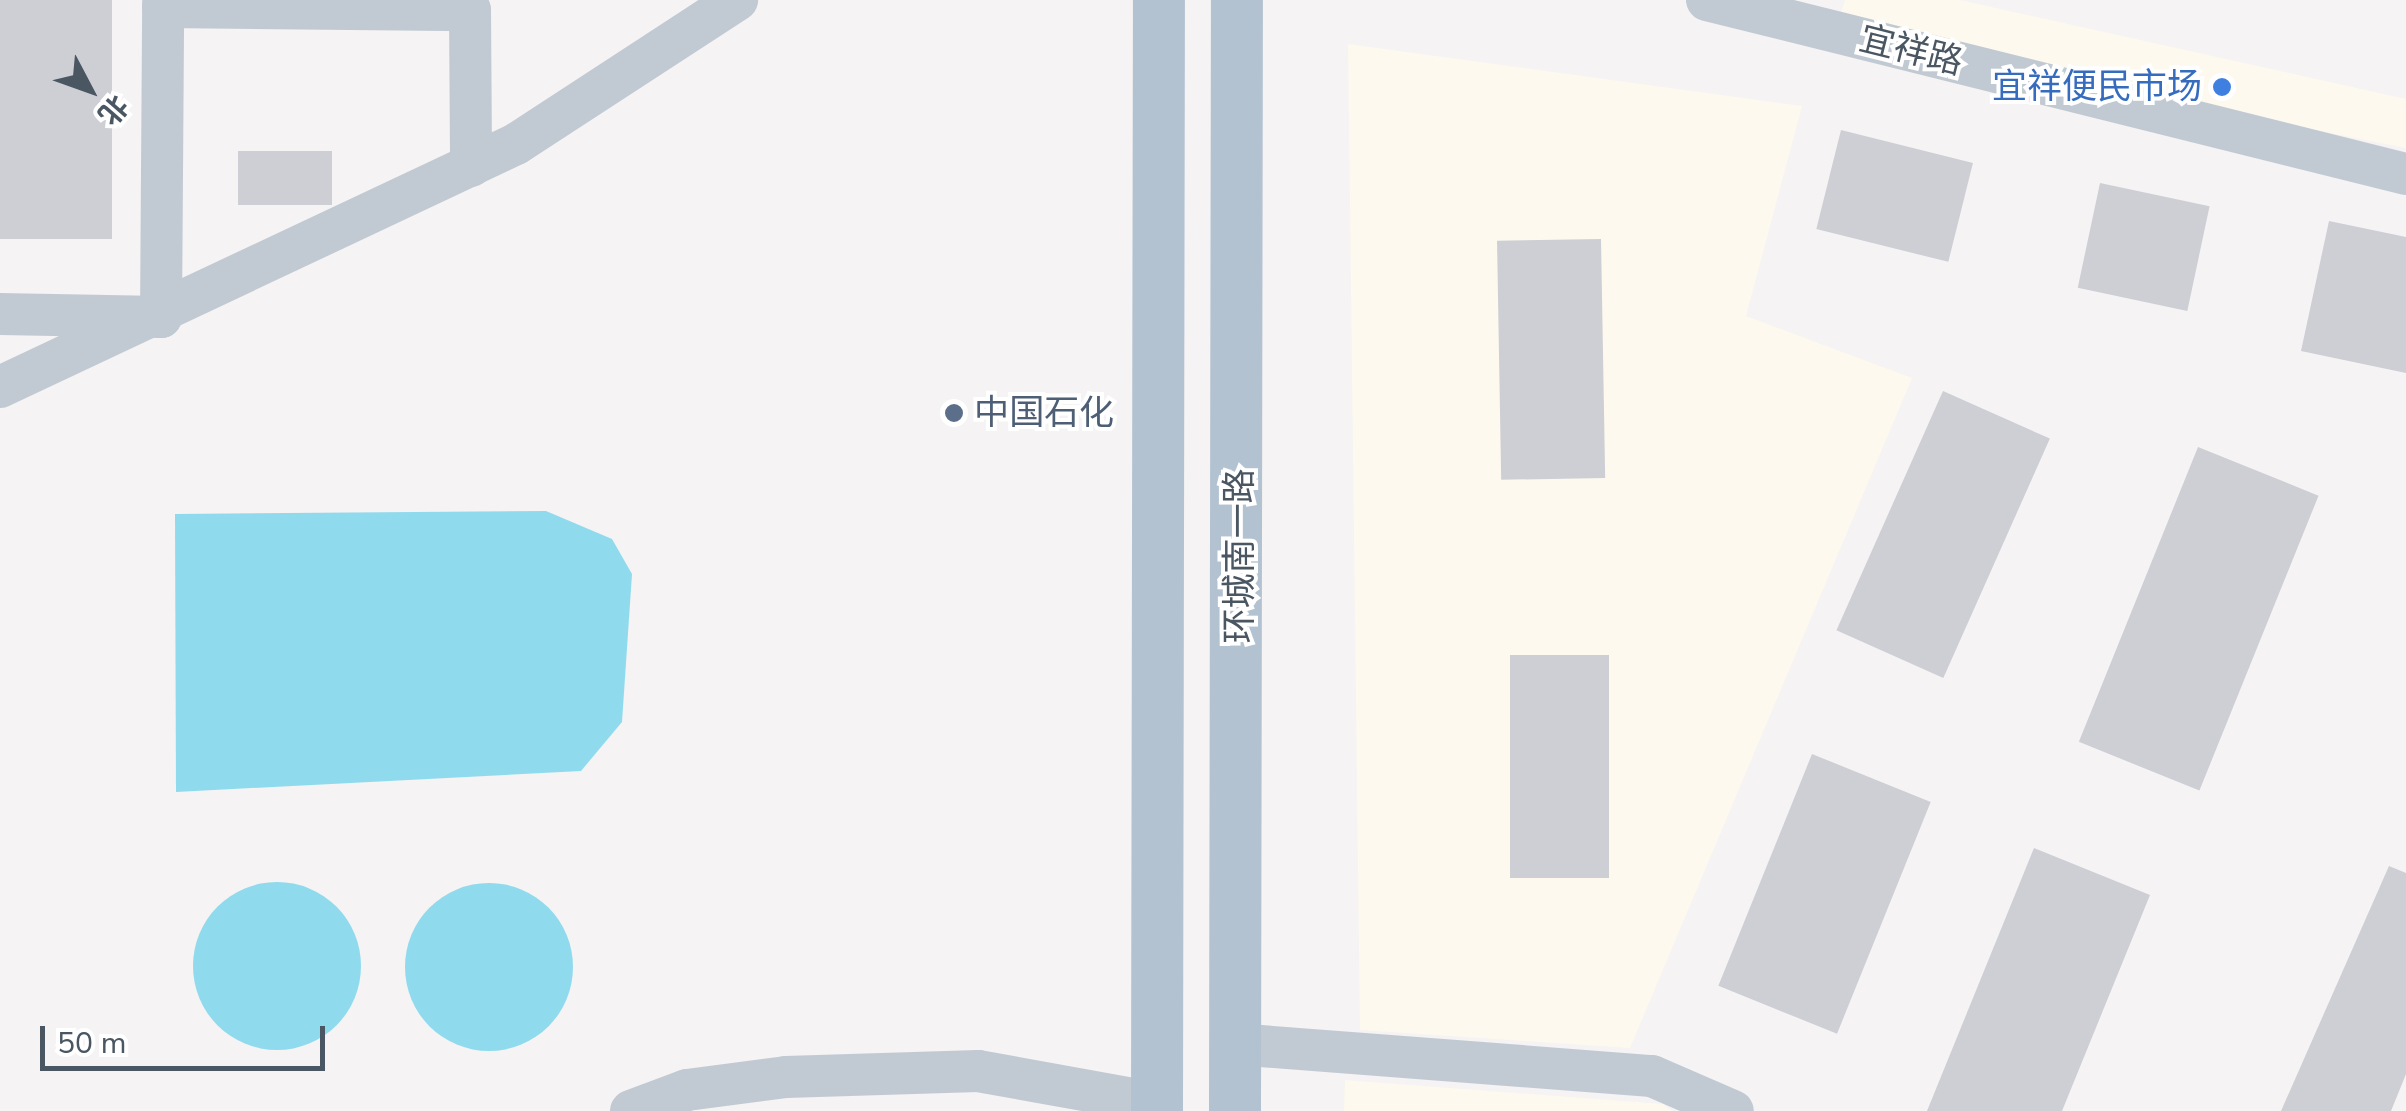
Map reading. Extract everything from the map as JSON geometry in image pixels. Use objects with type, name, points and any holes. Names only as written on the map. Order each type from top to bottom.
[{"type":"main road","points":[[1156,1107],[1159,0]]},
{"type":"main road","name":"环城南一路","points":[[1237,0],[1236,1044],[1242,1109]]},
{"type":"street","points":[[0,387],[161,316],[470,166],[737,0]]},
{"type":"street","name":"宜祥路","points":[[1706,0],[2406,174]]},
{"type":"street","points":[[161,316],[163,4],[470,10],[470,166]]},
{"type":"street","points":[[0,314],[161,316]]},
{"type":"street","points":[[1236,1044],[1652,1076],[1733,1111]]},
{"type":"street","points":[[631,1111],[687,1090],[786,1077],[978,1070],[1156,1107]]},
{"type":"shaded area","name":"宜祥便民市场","points":[[1845,0],[1960,0],[2406,99],[2406,148],[1833,35]]},
{"type":"shaded area","points":[[1348,44],[1802,106],[1746,316],[1912,378],[1630,1048],[1360,1030]]},
{"type":"shaded area","points":[[1345,1080],[1663,1104],[1672,1111],[1344,1111]]},
{"type":"water","points":[[546,511],[612,539],[632,574],[622,722],[581,771],[176,792],[175,514]]},
{"type":"water","points":[[277,882],[309,889],[336,907],[354,934],[361,966],[354,998],[336,1025],[309,1043],[277,1050],[245,1043],[218,1025],[200,998],[193,966],[200,934],[218,907],[245,889]]},
{"type":"water","points":[[489,883],[521,890],[548,908],[566,935],[573,967],[566,999],[548,1026],[521,1044],[489,1051],[457,1044],[430,1026],[412,999],[405,967],[412,935],[430,908],[457,890]]},
{"type":"building","points":[[0,0],[112,0],[112,239],[0,239]]},
{"type":"building","points":[[1841,130],[1973,163],[1948,262],[1816,229]]},
{"type":"building","points":[[238,151],[332,151],[332,205],[238,205]]},
{"type":"building","points":[[2100,183],[2210,206],[2187,311],[2078,288]]},
{"type":"building","points":[[2329,221],[2406,237],[2406,373],[2301,351]]},
{"type":"building","points":[[1601,239],[1605,478],[1501,480],[1497,241]]},
{"type":"building","points":[[1943,391],[2050,439],[1943,678],[1836,630]]},
{"type":"building","points":[[2198,447],[2319,496],[2199,791],[2079,742]]},
{"type":"building","points":[[1510,655],[1609,655],[1609,878],[1510,878]]},
{"type":"building","points":[[1812,754],[1931,802],[1837,1034],[1718,986]]},
{"type":"building","points":[[2034,848],[2150,895],[2062,1111],[1927,1111]]},
{"type":"building","points":[[2389,866],[2406,873],[2406,1074],[2391,1111],[2281,1111]]},
{"type":"place","name":"宜祥便民市场","points":[[2222,87]]},
{"type":"place","name":"中国石化","points":[[954,413]]}]
